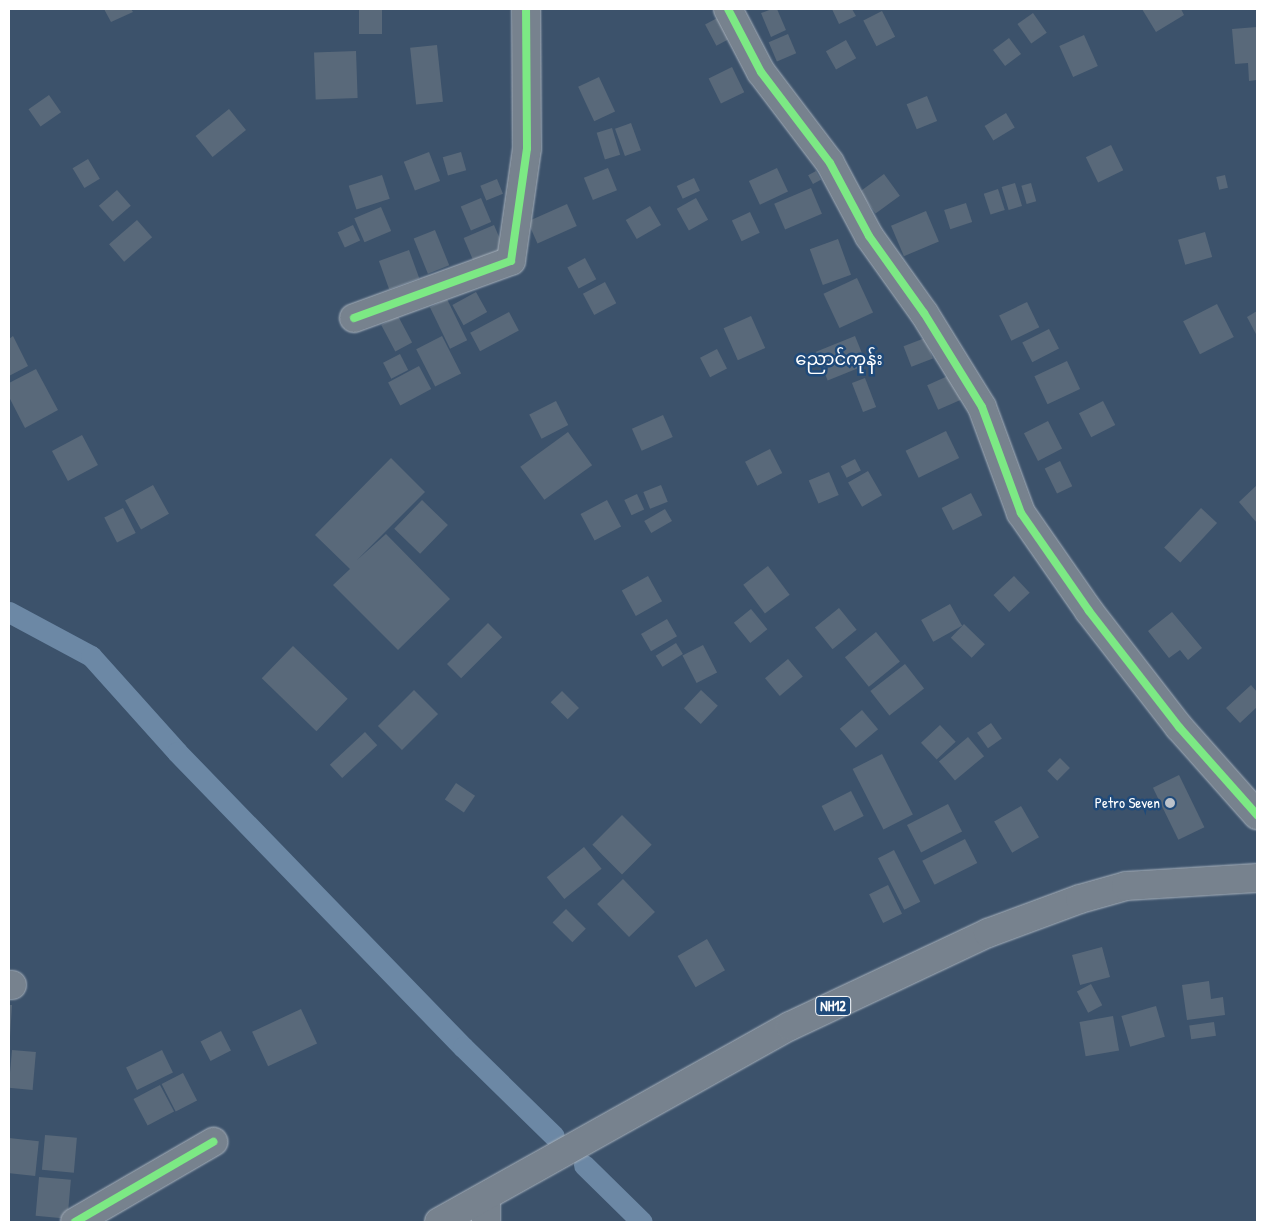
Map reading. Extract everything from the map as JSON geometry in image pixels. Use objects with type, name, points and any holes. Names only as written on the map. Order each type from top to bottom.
[{"type":"main road","points":[[354,318],[511,261],[527,148],[526,9]]},
{"type":"main road","points":[[728,9],[761,72],[830,163],[869,236],[924,313],[982,407],[1021,513],[1089,611],[1179,727],[1257,815]]},
{"type":"main road","name":"NH12","points":[[439,1222],[486,1210],[790,1026],[988,933],[1080,899],[1126,886],[1257,878]]},
{"type":"main road","points":[[75,1222],[213,1142]]},
{"type":"building","points":[[104,9],[131,9],[133,12],[111,22]]},
{"type":"building","points":[[359,9],[382,9],[382,34],[359,34]]},
{"type":"building","points":[[777,9],[786,30],[771,37],[761,13]]},
{"type":"building","points":[[832,9],[852,9],[856,16],[839,24]]},
{"type":"building","points":[[1142,9],[1181,9],[1184,15],[1156,32]]},
{"type":"building","points":[[882,11],[895,37],[876,46],[863,21]]},
{"type":"building","points":[[1033,13],[1047,33],[1031,44],[1017,24]]},
{"type":"building","points":[[721,16],[732,37],[716,46],[705,24]]},
{"type":"building","points":[[1257,27],[1257,80],[1249,81],[1248,63],[1235,64],[1232,29]]},
{"type":"building","points":[[788,34],[796,53],[777,62],[769,42]]},
{"type":"building","points":[[1084,35],[1098,66],[1073,77],[1059,46]]},
{"type":"building","points":[[1009,38],[1021,54],[1005,66],[993,50]]},
{"type":"building","points":[[846,40],[856,58],[836,70],[826,51]]},
{"type":"building","points":[[437,45],[443,102],[416,105],[410,48]]},
{"type":"building","points":[[356,51],[358,98],[316,99],[314,52]]},
{"type":"building","points":[[732,67],[744,92],[721,104],[709,78]]},
{"type":"building","points":[[599,77],[615,111],[594,121],[578,87]]},
{"type":"building","points":[[49,95],[61,112],[41,127],[29,109]]},
{"type":"building","points":[[927,96],[937,121],[917,129],[907,104]]},
{"type":"building","points":[[229,109],[246,130],[213,157],[196,136]]},
{"type":"building","points":[[1006,113],[1015,128],[993,140],[985,126]]},
{"type":"building","points":[[631,123],[641,150],[625,156],[615,129]]},
{"type":"building","points":[[612,128],[620,155],[605,159],[597,133]]},
{"type":"building","points":[[1111,145],[1123,170],[1098,182],[1086,157]]},
{"type":"building","points":[[429,152],[440,181],[415,191],[404,162]]},
{"type":"building","points":[[461,152],[466,170],[448,176],[443,157]]},
{"type":"building","points":[[88,159],[100,179],[84,188],[73,168]]},
{"type":"building","points":[[608,168],[617,190],[593,200],[584,178]]},
{"type":"building","points":[[777,168],[788,192],[760,205],[749,181]]},
{"type":"building","points":[[816,171],[821,180],[813,184],[808,175]]},
{"type":"building","points":[[884,174],[900,196],[876,213],[860,192]]},
{"type":"building","points":[[382,175],[390,199],[356,210],[349,186]]},
{"type":"building","points":[[1225,175],[1228,188],[1219,190],[1216,177]]},
{"type":"building","points":[[694,178],[700,191],[683,199],[677,186]]},
{"type":"building","points":[[497,179],[503,194],[486,201],[480,186]]},
{"type":"building","points":[[1015,183],[1022,206],[1009,210],[1002,187]]},
{"type":"building","points":[[1031,183],[1036,201],[1027,204],[1021,186]]},
{"type":"building","points":[[811,188],[822,214],[785,229],[774,204]]},
{"type":"building","points":[[998,189],[1005,210],[991,215],[984,194]]},
{"type":"building","points":[[117,190],[131,206],[113,222],[99,206]]},
{"type":"building","points":[[481,198],[491,222],[471,231],[461,207]]},
{"type":"building","points":[[696,198],[708,220],[689,231],[677,209]]},
{"type":"building","points":[[966,203],[972,222],[950,229],[944,210]]},
{"type":"building","points":[[567,204],[577,226],[537,243],[528,221]]},
{"type":"building","points":[[650,206],[661,225],[637,239],[626,220]]},
{"type":"building","points":[[381,207],[391,231],[364,242],[354,218]]},
{"type":"building","points":[[926,211],[939,241],[904,256],[891,226]]},
{"type":"building","points":[[750,212],[760,233],[742,241],[732,220]]},
{"type":"building","points":[[137,220],[152,237],[124,262],[109,244]]},
{"type":"building","points":[[353,225],[360,240],[345,248],[338,232]]},
{"type":"building","points":[[494,225],[505,251],[475,264],[464,238]]},
{"type":"building","points":[[435,230],[449,265],[428,274],[414,239]]},
{"type":"building","points":[[1205,232],[1212,257],[1185,265],[1178,240]]},
{"type":"building","points":[[838,239],[851,275],[823,285],[810,249]]},
{"type":"building","points":[[409,250],[419,278],[389,289],[379,261]]},
{"type":"building","points":[[585,258],[596,279],[579,289],[567,267]]},
{"type":"building","points":[[857,278],[873,312],[840,328],[823,294]]},
{"type":"building","points":[[605,282],[616,303],[594,315],[583,294]]},
{"type":"building","points":[[476,292],[487,312],[464,325],[452,305]]},
{"type":"building","points":[[447,299],[467,340],[450,349],[430,307]]},
{"type":"building","points":[[1027,302],[1039,327],[1011,341],[999,316]]},
{"type":"building","points":[[1217,304],[1234,337],[1200,354],[1183,321]]},
{"type":"building","points":[[1257,311],[1257,336],[1247,317]]},
{"type":"building","points":[[509,312],[519,331],[480,351],[470,333]]},
{"type":"building","points":[[398,316],[412,342],[395,351],[381,325]]},
{"type":"building","points":[[751,316],[765,348],[738,360],[724,328]]},
{"type":"building","points":[[1049,329],[1059,349],[1032,362],[1022,343]]},
{"type":"building","points":[[13,336],[28,366],[9,376],[9,339]]},
{"type":"building","points":[[442,336],[461,373],[435,387],[416,349]]},
{"type":"building","points":[[855,336],[867,365],[828,380],[816,352]]},
{"type":"building","points":[[925,338],[933,359],[911,367],[904,346]]},
{"type":"building","points":[[717,349],[727,369],[710,377],[700,358]]},
{"type":"building","points":[[400,354],[408,370],[391,379],[383,363]]},
{"type":"building","points":[[1067,361],[1080,389],[1047,404],[1034,376]]},
{"type":"building","points":[[419,366],[431,389],[400,405],[388,382]]},
{"type":"building","points":[[36,369],[58,410],[25,428],[9,397],[9,383]]},
{"type":"building","points":[[950,375],[961,400],[938,410],[927,385]]},
{"type":"building","points":[[865,378],[876,407],[863,412],[852,383]]},
{"type":"building","points":[[556,401],[568,425],[542,439],[529,415]]},
{"type":"building","points":[[1103,401],[1115,425],[1091,437],[1079,413]]},
{"type":"building","points":[[663,415],[673,437],[642,451],[632,429]]},
{"type":"building","points":[[1048,421],[1062,449],[1038,461],[1024,433]]},
{"type":"building","points":[[946,431],[959,458],[919,478],[906,451]]},
{"type":"building","points":[[568,432],[592,465],[544,500],[520,467]]},
{"type":"building","points":[[82,435],[98,465],[68,481],[52,451]]},
{"type":"building","points":[[770,449],[782,473],[757,486],[745,462]]},
{"type":"building","points":[[391,458],[425,492],[357,560],[386,534],[450,599],[398,650],[333,585],[350,569],[315,535]]},
{"type":"building","points":[[855,459],[861,471],[847,478],[841,466]]},
{"type":"building","points":[[1060,461],[1072,486],[1057,494],[1045,468]]},
{"type":"building","points":[[868,471],[882,495],[862,507],[848,482]]},
{"type":"building","points":[[829,472],[839,495],[819,504],[809,481]]},
{"type":"building","points":[[153,485],[169,514],[141,529],[125,501]]},
{"type":"building","points":[[661,485],[668,502],[650,509],[643,492]]},
{"type":"building","points":[[1257,485],[1257,523],[1239,502]]},
{"type":"building","points":[[971,493],[982,515],[953,530],[942,508]]},
{"type":"building","points":[[637,494],[644,509],[631,515],[624,500]]},
{"type":"building","points":[[422,500],[448,525],[420,554],[394,529]]},
{"type":"building","points":[[607,500],[621,526],[595,541],[581,514]]},
{"type":"building","points":[[123,508],[136,533],[117,542],[104,518]]},
{"type":"building","points":[[1201,508],[1217,523],[1180,562],[1164,547]]},
{"type":"building","points":[[665,509],[672,521],[651,533],[644,521]]},
{"type":"building","points":[[768,566],[790,595],[765,613],[743,585]]},
{"type":"building","points":[[648,576],[662,601],[636,616],[622,591]]},
{"type":"building","points":[[1014,576],[1030,593],[1009,612],[994,595]]},
{"type":"building","points":[[950,604],[962,626],[933,642],[921,620]]},
{"type":"building","points":[[839,608],[857,630],[833,649],[815,628]]},
{"type":"building","points":[[751,609],[767,629],[750,643],[734,623]]},
{"type":"building","points":[[1172,612],[1202,648],[1188,660],[1180,650],[1169,658],[1148,631]]},
{"type":"building","points":[[667,619],[677,636],[651,651],[641,634]]},
{"type":"building","points":[[488,623],[502,637],[461,678],[447,664]]},
{"type":"building","points":[[964,624],[985,644],[972,658],[951,638]]},
{"type":"building","points":[[876,632],[900,662],[869,687],[845,657]]},
{"type":"building","points":[[676,643],[683,654],[663,667],[656,656]]},
{"type":"building","points":[[703,645],[717,673],[697,683],[683,655]]},
{"type":"building","points":[[293,646],[348,699],[316,731],[262,678]]},
{"type":"building","points":[[788,659],[803,677],[780,696],[765,678]]},
{"type":"building","points":[[905,664],[924,688],[889,716],[870,691]]},
{"type":"building","points":[[1251,685],[1257,692],[1257,707],[1240,723],[1226,708]]},
{"type":"building","points":[[414,690],[438,714],[402,750],[378,726]]},
{"type":"building","points":[[701,690],[718,706],[701,724],[684,708]]},
{"type":"building","points":[[562,691],[579,708],[568,719],[551,702]]},
{"type":"building","points":[[862,710],[878,729],[856,748],[840,729]]},
{"type":"building","points":[[991,723],[1002,739],[988,748],[977,733]]},
{"type":"building","points":[[940,725],[956,742],[937,760],[921,743]]},
{"type":"building","points":[[365,732],[377,745],[342,778],[330,765]]},
{"type":"building","points":[[968,737],[984,756],[955,781],[939,761]]},
{"type":"building","points":[[882,754],[913,815],[883,830],[853,769]]},
{"type":"building","points":[[1060,758],[1070,768],[1057,781],[1047,771]]},
{"type":"building","points":[[1179,775],[1204,827],[1178,840],[1153,788]]},
{"type":"building","points":[[456,783],[475,796],[464,812],[445,800]]},
{"type":"building","points":[[851,791],[864,816],[834,831],[822,806]]},
{"type":"building","points":[[948,804],[962,832],[921,853],[907,825]]},
{"type":"building","points":[[1021,806],[1039,837],[1012,853],[994,822]]},
{"type":"building","points":[[622,815],[652,845],[622,874],[592,845]]},
{"type":"building","points":[[965,839],[977,863],[934,885],[922,861]]},
{"type":"building","points":[[584,847],[602,869],[564,899],[547,877]]},
{"type":"building","points":[[894,850],[920,902],[904,910],[878,858]]},
{"type":"building","points":[[623,879],[655,912],[629,937],[597,904]]},
{"type":"building","points":[[888,885],[902,914],[883,923],[869,894]]},
{"type":"building","points":[[566,909],[586,929],[572,942],[553,922]]},
{"type":"building","points":[[707,939],[725,970],[696,987],[678,956]]},
{"type":"building","points":[[1102,947],[1110,977],[1080,985],[1072,955]]},
{"type":"building","points":[[1209,981],[1211,999],[1223,997],[1225,1015],[1187,1020],[1182,985]]},
{"type":"building","points":[[1091,984],[1102,1005],[1088,1013],[1077,992]]},
{"type":"building","points":[[9,1005],[12,1005],[10,1037],[9,1037]]},
{"type":"building","points":[[1156,1006],[1165,1037],[1130,1047],[1121,1016]]},
{"type":"building","points":[[301,1009],[317,1043],[268,1066],[252,1032]]},
{"type":"building","points":[[1113,1016],[1119,1050],[1086,1056],[1080,1022]]},
{"type":"building","points":[[1214,1022],[1216,1036],[1191,1039],[1189,1025]]},
{"type":"building","points":[[221,1031],[231,1051],[210,1061],[201,1041]]},
{"type":"building","points":[[12,1050],[36,1052],[33,1090],[9,1088]]},
{"type":"building","points":[[162,1050],[173,1072],[137,1090],[126,1068]]},
{"type":"building","points":[[183,1073],[197,1101],[176,1112],[162,1084]]},
{"type":"building","points":[[160,1085],[174,1111],[148,1126],[134,1099]]},
{"type":"building","points":[[45,1135],[77,1138],[74,1173],[42,1170]]},
{"type":"building","points":[[9,1138],[39,1141],[35,1176],[9,1173]]},
{"type":"building","points":[[39,1177],[71,1180],[67,1219],[36,1216]]},
{"type":"waterway","points":[[9,612],[91,656],[177,752],[463,1047],[554,1136]]},
{"type":"waterway","points":[[584,1165],[642,1222]]},
{"type":"cycle path","points":[[354,318],[511,261],[527,148],[526,9]]},
{"type":"cycle path","points":[[728,9],[761,72],[830,163],[869,236],[924,313],[982,407],[1021,513],[1089,611],[1179,727],[1257,815]]},
{"type":"cycle path","points":[[75,1222],[213,1142]]},
{"type":"place","name":"Petro Seven","points":[[1170,803]]},
{"type":"district","name":"ညောင်ကုန်း","points":[[839,359]]}]
